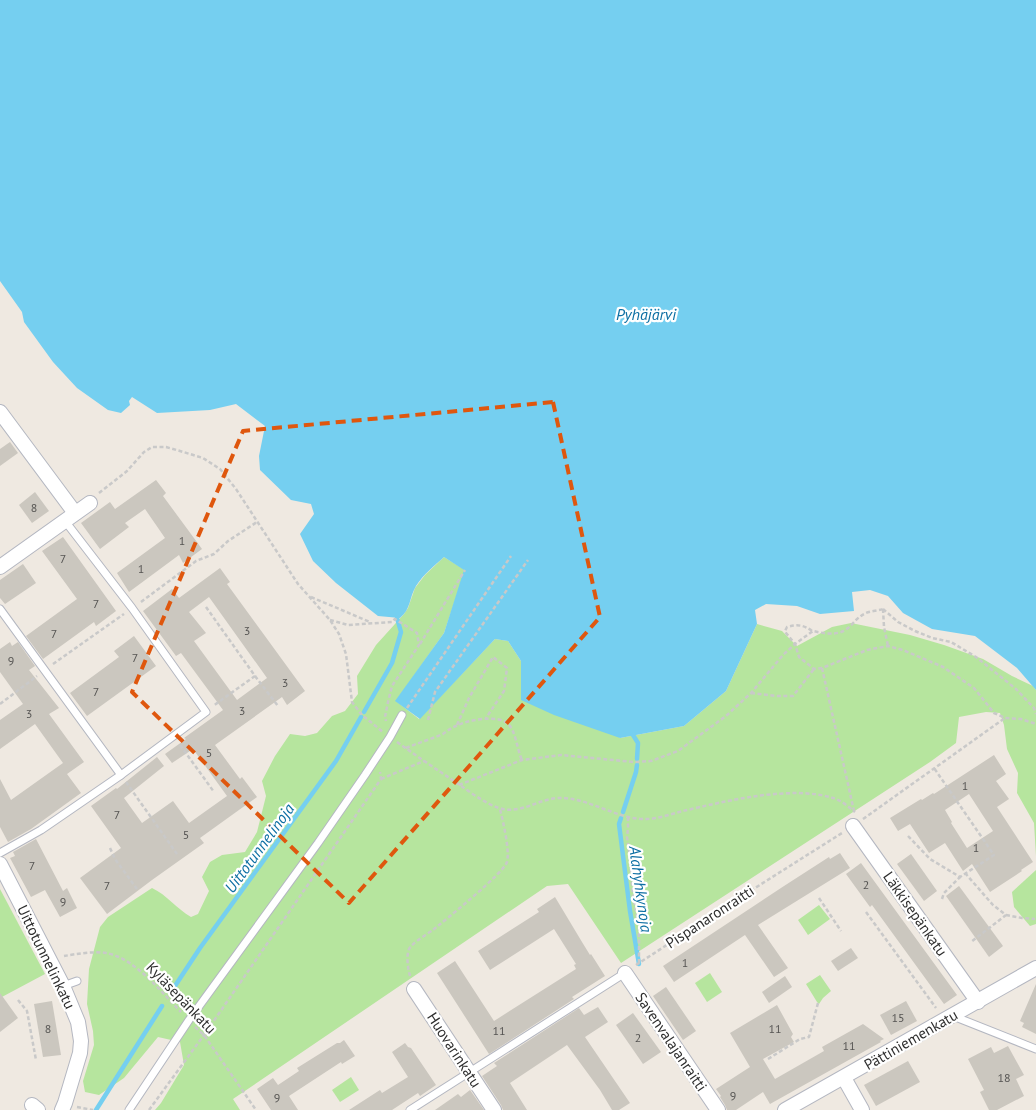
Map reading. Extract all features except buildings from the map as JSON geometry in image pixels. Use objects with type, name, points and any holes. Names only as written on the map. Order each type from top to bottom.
[{"type":"street","points":[[0,412],[70,517]]},
{"type":"street","points":[[0,566],[90,503]]},
{"type":"street","name":"Läkkisepänkatu","points":[[854,819],[978,1002]]},
{"type":"street","name":"Uittotunnelinkatu","points":[[0,864],[63,986],[78,1022],[81,1041],[80,1053],[62,1110]]},
{"type":"street","name":"Pättiniemenkatu","points":[[786,1110],[1036,968]]},
{"type":"street","name":"Savenvalajanraitti","points":[[625,973],[718,1110]]},
{"type":"street","name":"Huovarinkatu","points":[[414,989],[494,1110]]},
{"type":"street","points":[[844,1078],[862,1110]]},
{"type":"lane","points":[[0,853],[41,830],[121,775],[206,712],[70,517]]},
{"type":"lane","points":[[0,609],[121,775]]},
{"type":"lane","points":[[130,1110],[189,1020],[318,843],[390,737],[402,715]]},
{"type":"lane","points":[[410,1110],[625,973]]},
{"type":"lane","points":[[63,986],[77,981]]},
{"type":"lane","points":[[953,1016],[1036,1049]]},
{"type":"path","points":[[90,503],[96,495],[127,471],[144,452],[152,448],[166,447],[202,458],[220,469],[236,489],[298,584],[330,620],[339,634],[346,654],[352,702],[362,716],[424,761],[484,801],[500,809],[516,810],[546,800],[559,798],[583,801],[628,817],[647,820],[765,795],[805,793],[838,800],[849,806],[854,819]]},
{"type":"path","points":[[0,704],[180,572],[196,561],[214,554],[228,541],[257,522]]},
{"type":"path","points":[[402,715],[511,556]]},
{"type":"path","points":[[428,720],[435,692],[528,560]]},
{"type":"path","points":[[390,737],[385,718],[392,686],[465,570]]},
{"type":"path","points":[[310,597],[371,623]]},
{"type":"path","points":[[206,607],[278,706]]},
{"type":"path","points":[[883,609],[866,613],[855,620],[844,632],[826,634],[796,624],[787,627],[785,630],[802,658],[814,669],[822,668],[867,650],[888,646],[903,650],[943,667],[974,688],[994,713],[1005,718],[1021,719],[1036,724]]},
{"type":"path","points":[[883,609],[888,646]]},
{"type":"path","points":[[883,609],[898,622],[915,631],[932,638],[951,642],[976,657],[1016,689],[1034,708],[1036,714]]},
{"type":"path","points":[[330,620],[348,625],[392,622],[395,620],[417,633],[419,645]]},
{"type":"path","points":[[459,784],[522,760],[561,755],[634,762],[651,761],[678,751],[726,716],[751,693],[795,644],[813,631]]},
{"type":"path","points":[[457,725],[469,698],[493,657],[507,668],[504,691],[486,718]]},
{"type":"path","points":[[822,668],[854,819]]},
{"type":"path","points":[[751,693],[793,696],[814,669]]},
{"type":"path","points":[[206,712],[255,676]]},
{"type":"path","points":[[406,748],[444,733],[457,725],[486,718],[503,720],[510,725],[522,760]]},
{"type":"path","name":"Pispanaronraitti","points":[[625,973],[854,819],[934,768],[1005,718]]},
{"type":"path","points":[[376,726],[381,779]]},
{"type":"path","points":[[174,735],[214,792]]},
{"type":"path","points":[[149,1110],[204,1035],[381,779],[424,761]]},
{"type":"path","points":[[934,768],[994,855],[960,877],[944,893],[942,899]]},
{"type":"path","points":[[121,775],[177,854]]},
{"type":"path","points":[[414,989],[409,971],[408,955],[410,947],[480,890],[504,867],[508,860],[506,835],[500,809]]},
{"type":"path","points":[[628,817],[626,837],[639,927],[639,964]]},
{"type":"path","points":[[908,836],[930,859],[960,877]]},
{"type":"path","points":[[110,848],[115,859],[137,889]]},
{"type":"path","points":[[965,873],[994,905],[1006,914],[1035,919]]},
{"type":"path","points":[[818,898],[841,931]]},
{"type":"path","points":[[866,912],[936,1008]]},
{"type":"path","points":[[971,942],[1006,914]]},
{"type":"path","name":"Kyläsepänkatu","points":[[60,957],[81,953],[106,953],[126,960],[145,975],[204,1035],[256,1110]]},
{"type":"path","points":[[18,1000],[27,1012],[36,1060]]},
{"type":"path","points":[[768,1059],[800,1039],[809,1037],[818,1003]]},
{"type":"highlighted area","points":[[553,402],[600,617],[349,903],[132,692],[243,431]]},
{"type":"green space","points":[[444,557],[465,570],[444,633],[396,701],[419,719],[495,639],[508,641],[521,661],[620,738],[684,726],[726,691],[757,624],[782,631],[797,646],[832,627],[851,623],[910,635],[983,659],[1033,686],[1036,690],[1036,856],[1034,823],[1017,793],[1018,773],[1007,749],[1004,725],[1000,713],[986,712],[959,717],[956,743],[930,762],[621,963],[568,884],[547,886],[233,1099],[240,1110],[155,1110],[184,1065],[180,1042],[158,1037],[124,1078],[99,1095],[85,1092],[83,1081],[94,1045],[87,1004],[89,969],[100,927],[108,917],[152,888],[191,917],[198,914],[209,891],[202,877],[210,862],[222,855],[245,852],[257,832],[266,796],[262,781],[275,756],[290,734],[305,736],[317,733],[332,716],[345,711],[358,694],[357,676],[376,645],[404,614],[415,588],[425,575]]},
{"type":"green space","points":[[1036,870],[1036,924],[1030,926],[1014,907],[1012,892]]},
{"type":"green space","points":[[0,889],[45,974],[0,998]]},
{"type":"green space","points":[[819,905],[830,919],[808,935],[798,920]]},
{"type":"green space","points":[[710,973],[722,992],[707,1002],[695,983]]},
{"type":"green space","points":[[820,975],[831,991],[819,1004],[806,984]]},
{"type":"green space","points":[[351,1077],[359,1090],[340,1102],[332,1090]]},
{"type":"water","name":"Pyhäjärvi","points":[[0,0],[1036,0],[1036,690],[1017,668],[975,636],[932,629],[903,613],[888,596],[870,590],[852,592],[854,611],[820,614],[797,606],[766,604],[755,610],[757,624],[726,691],[684,726],[620,738],[554,715],[521,700],[521,661],[508,641],[495,639],[420,719],[395,701],[444,633],[464,570],[444,557],[419,582],[404,615],[400,618],[378,616],[336,583],[313,561],[300,534],[314,514],[311,504],[291,500],[260,470],[259,456],[265,426],[236,404],[210,410],[157,413],[132,397],[129,401],[130,405],[121,413],[108,410],[77,388],[53,362],[24,322],[22,312],[0,281]]},
{"type":"waterway","name":"Uittotunnelinoja","points":[[364,712],[392,663],[401,632],[397,618]]},
{"type":"waterway","name":"Uittotunnelinoja","points":[[173,989],[200,948],[336,761],[361,717]]},
{"type":"waterway","name":"Alahyhkynoja","points":[[633,735],[638,743],[637,759]]},
{"type":"waterway","name":"Alahyhkynoja","points":[[623,812],[637,765]]},
{"type":"waterway","name":"Alahyhkynoja","points":[[621,818],[619,824],[639,964]]},
{"type":"waterway","name":"Uittotunnelinoja","points":[[96,1110],[162,1006]]}]
